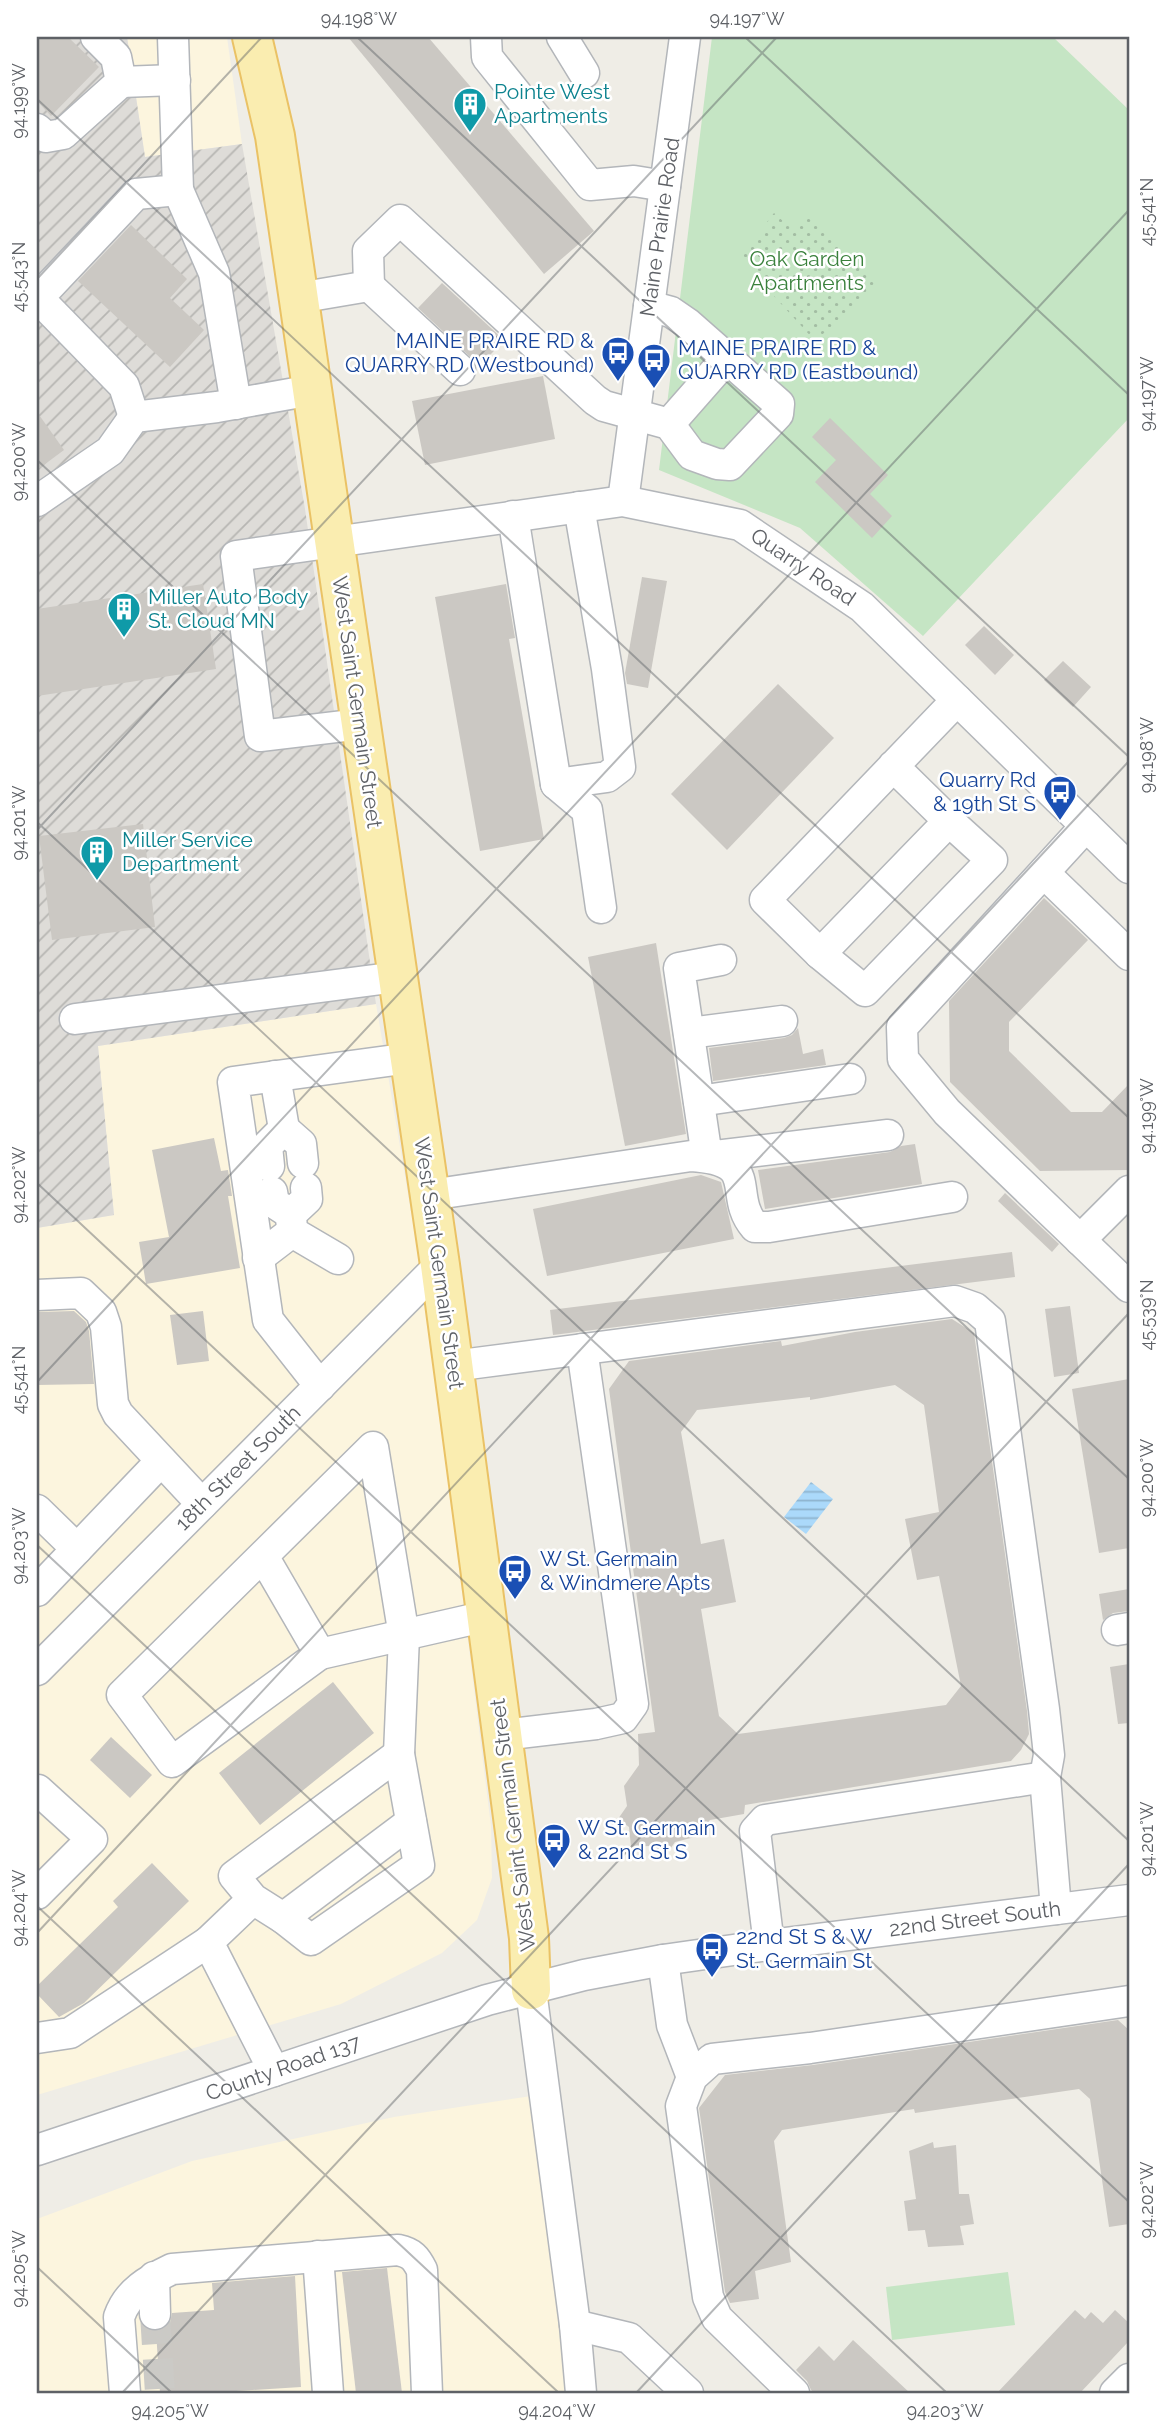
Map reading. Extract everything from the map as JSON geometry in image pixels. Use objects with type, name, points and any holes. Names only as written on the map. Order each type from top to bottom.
[{"type":"main road","name":"West Saint Germain Street","points":[[252,37],[275,136]]},
{"type":"main road","name":"West Saint Germain Street","points":[[268,37],[275,136],[440,1265],[529,1938],[531,1990]]},
{"type":"street","points":[[96,37],[116,57],[121,82]]},
{"type":"street","points":[[173,37],[178,190],[214,273],[236,404]]},
{"type":"street","points":[[486,37],[487,57],[590,184],[634,181],[665,186]]},
{"type":"street","points":[[562,37],[584,73]]},
{"type":"street","name":"Maine Prairie Road","points":[[622,501],[685,37]]},
{"type":"street","points":[[37,129],[46,137],[63,134],[121,82],[175,80]]},
{"type":"street","points":[[134,417],[124,386],[38,298],[136,194],[178,190]]},
{"type":"street","points":[[460,370],[369,286],[368,251],[400,220],[595,400],[604,406],[669,424],[692,455],[717,464],[730,465],[778,414],[779,404],[687,323],[671,312],[649,306]]},
{"type":"street","points":[[298,298],[369,286]]},
{"type":"street","points":[[669,424],[727,358]]},
{"type":"street","points":[[37,501],[110,451],[134,417],[236,404],[312,390]]},
{"type":"street","name":"Quarry Road","points":[[361,724],[260,736],[236,556],[622,501],[740,525],[862,607],[1129,868]]},
{"type":"street","points":[[556,784],[607,777],[620,766],[607,669],[579,507]]},
{"type":"street","points":[[513,516],[556,784],[587,810],[601,908]]},
{"type":"street","points":[[893,766],[992,860],[864,991],[820,954],[765,900],[893,766],[957,700]]},
{"type":"street","points":[[820,954],[949,821]]},
{"type":"street","points":[[1086,826],[902,1027],[903,1059],[947,1112],[1129,1287]]},
{"type":"street","points":[[1044,873],[1129,955]]},
{"type":"street","points":[[706,1157],[680,968],[721,960]]},
{"type":"street","points":[[75,1018],[397,977]]},
{"type":"street","points":[[689,1033],[782,1021]]},
{"type":"street","points":[[320,1386],[268,1320],[233,1082],[410,1058]]},
{"type":"street","points":[[275,1076],[284,1129],[301,1144],[307,1199],[281,1201]]},
{"type":"street","points":[[699,1101],[850,1079]]},
{"type":"street","points":[[284,1129],[267,1146],[281,1201],[338,1259]]},
{"type":"street","points":[[430,1195],[691,1156],[706,1157],[888,1135]]},
{"type":"street","points":[[706,1157],[731,1166],[738,1175],[748,1219],[755,1227],[769,1227],[952,1197]]},
{"type":"street","points":[[1080,1240],[1129,1191]]},
{"type":"street","points":[[258,1258],[281,1201]]},
{"type":"street","name":"18th Street South","points":[[37,1670],[440,1265]]},
{"type":"street","points":[[37,1295],[81,1293],[101,1312],[106,1327],[113,1404],[118,1414],[202,1504]]},
{"type":"street","points":[[453,1366],[955,1301],[983,1314],[990,1321],[1044,1709],[1049,1755],[1045,1777],[1056,1909]]},
{"type":"street","points":[[503,1735],[596,1724],[623,1718],[633,1704],[582,1349]]},
{"type":"street","points":[[399,1754],[234,1876],[253,1899],[283,1918],[310,1941],[419,1865],[399,1754],[404,1636],[373,1447],[122,1695],[172,1762],[320,1654],[404,1636],[487,1616]]},
{"type":"street","points":[[37,1591],[161,1461]]},
{"type":"street","points":[[37,1510],[77,1549]]},
{"type":"street","points":[[263,1556],[320,1654]]},
{"type":"street","points":[[769,1945],[755,1831],[765,1820],[1045,1777]]},
{"type":"street","points":[[37,1791],[92,1839],[37,1894]]},
{"type":"street","points":[[37,2038],[70,2033],[208,1942],[253,1899]]},
{"type":"street","name":"22nd Street South","points":[[531,1990],[584,1975],[663,1960],[1129,1900]]},
{"type":"street","points":[[208,1942],[274,2071]]},
{"type":"street","points":[[663,1960],[672,2025],[692,2077]]},
{"type":"street","name":"County Road 137","points":[[37,2150],[487,2000],[531,1990]]},
{"type":"street","name":"West Saint Germain Street","points":[[531,1990],[575,2325],[581,2393]]},
{"type":"street","points":[[794,2393],[717,2318],[708,2297],[681,2106],[692,2077],[712,2059],[810,2048],[1129,2001]]},
{"type":"street","points":[[125,2393],[119,2317],[123,2305],[133,2293],[154,2277],[172,2269],[398,2250],[408,2252],[416,2258],[422,2270],[427,2393]]},
{"type":"street","points":[[318,2256],[328,2393]]},
{"type":"street","points":[[154,2277],[155,2314]]},
{"type":"street","points":[[575,2325],[629,2338],[688,2393]]},
{"type":"street","points":[[1115,2393],[1129,2379]]},
{"type":"shaded area","points":[[37,37],[127,37],[145,157],[242,144],[305,509],[376,1004],[98,1046],[114,1215],[37,1228]]},
{"type":"shaded area","points":[[127,37],[227,37],[242,144],[145,157]]},
{"type":"shaded area","points":[[376,1004],[426,1301],[491,1826],[492,1878],[477,1920],[442,1953],[341,2004],[37,2095],[37,1228],[114,1215],[98,1046]]},
{"type":"shaded area","points":[[538,2095],[568,2393],[37,2393],[37,2219],[192,2161],[394,2117]]},
{"type":"green space","points":[[712,37],[1053,37],[1129,110],[1129,418],[923,636],[800,528],[659,470]]},
{"type":"green space","name":"Oak Garden Apartments","points":[[774,213],[792,229],[809,215],[877,286],[815,341],[739,258]]},
{"type":"green space","points":[[1008,2272],[1015,2325],[892,2340],[886,2287]]},
{"type":"water","points":[[811,1482],[833,1499],[806,1534],[784,1517]]},
{"type":"building","points":[[37,37],[68,37],[99,67],[51,116],[37,101]]},
{"type":"building","name":"Pointe West Apartments","points":[[348,37],[428,37],[594,231],[544,274]]},
{"type":"building","points":[[131,225],[187,279],[170,298],[204,330],[170,367],[78,281]]},
{"type":"building","points":[[442,283],[504,340],[480,366],[418,308]]},
{"type":"building","points":[[543,376],[555,439],[425,465],[412,401]]},
{"type":"building","points":[[37,412],[64,450],[37,470]]},
{"type":"building","points":[[830,418],[888,475],[870,494],[892,516],[872,538],[815,482],[836,460],[812,437]]},
{"type":"building","points":[[642,577],[667,581],[648,688],[627,684],[625,673]]},
{"type":"building","name":"Miller Auto Body St. Cloud MN","points":[[203,584],[216,669],[37,696],[37,609]]},
{"type":"building","points":[[506,584],[515,638],[509,639],[544,839],[480,851],[435,597]]},
{"type":"building","points":[[984,626],[1014,655],[995,675],[965,645]]},
{"type":"building","points":[[1063,661],[1091,687],[1073,707],[1044,680]]},
{"type":"building","points":[[778,684],[834,738],[727,850],[671,794]]},
{"type":"building","name":"Miller Service Department","points":[[143,824],[155,927],[52,940],[39,836]]},
{"type":"building","points":[[1044,898],[1088,940],[1009,1022],[1009,1051],[1071,1112],[1102,1112],[1129,1084],[1129,1170],[1040,1171],[950,1082],[949,1001]]},
{"type":"building","points":[[656,943],[686,1134],[625,1146],[588,957]]},
{"type":"building","points":[[798,1028],[803,1054],[823,1049],[826,1065],[713,1081],[709,1048],[784,1038],[792,1035]]},
{"type":"building","points":[[214,1138],[221,1171],[228,1170],[232,1196],[228,1196],[240,1268],[146,1284],[139,1242],[169,1237],[152,1150]]},
{"type":"building","points":[[915,1144],[922,1184],[765,1209],[758,1170],[890,1152],[901,1146]]},
{"type":"building","points":[[701,1175],[721,1182],[734,1239],[547,1276],[533,1209]]},
{"type":"building","points":[[1005,1193],[1059,1244],[1052,1252],[998,1201]]},
{"type":"building","points":[[1012,1252],[1015,1277],[553,1335],[550,1310]]},
{"type":"building","points":[[1070,1306],[1079,1373],[1054,1377],[1045,1309]]},
{"type":"building","points":[[74,1311],[86,1322],[89,1331],[94,1384],[37,1385],[37,1312]]},
{"type":"building","points":[[203,1311],[209,1361],[177,1365],[170,1315]]},
{"type":"building","points":[[952,1319],[974,1333],[1029,1734],[1021,1750],[1011,1761],[745,1805],[744,1814],[710,1820],[695,1837],[675,1842],[666,1855],[649,1846],[631,1847],[629,1827],[618,1819],[627,1806],[624,1786],[639,1765],[638,1734],[655,1732],[609,1389],[629,1361],[781,1341],[782,1346],[855,1332]],"holes":[[[895,1385],[924,1405],[939,1512],[905,1519],[917,1580],[939,1576],[961,1686],[946,1705],[738,1734],[719,1716],[701,1609],[736,1602],[724,1539],[701,1544],[681,1432],[697,1410],[810,1397],[810,1400]]]},
{"type":"building","points":[[1129,1379],[1129,1548],[1099,1553],[1072,1389]]},
{"type":"building","points":[[1129,1589],[1129,1611],[1113,1613],[1103,1620],[1099,1594]]},
{"type":"building","points":[[1129,1664],[1129,1723],[1118,1724],[1110,1667]]},
{"type":"building","points":[[333,1682],[374,1733],[260,1825],[219,1773]]},
{"type":"building","points":[[111,1737],[152,1775],[130,1798],[90,1760]]},
{"type":"building","points":[[152,1863],[189,1901],[84,2003],[59,2017],[37,1994],[37,1986],[118,1907],[113,1901]]},
{"type":"building","points":[[1118,2020],[1129,2030],[1129,2224],[1109,2227],[1090,2099],[1079,2089],[915,2113],[914,2109],[782,2130],[774,2141],[791,2262],[755,2271],[759,2299],[730,2303],[725,2292],[699,2108],[725,2075],[813,2065]]},
{"type":"building","points":[[933,2142],[934,2148],[956,2145],[959,2194],[969,2194],[974,2224],[960,2226],[964,2245],[928,2247],[925,2230],[908,2231],[904,2201],[916,2199],[909,2151]]},
{"type":"building","points":[[387,2268],[402,2393],[356,2393],[342,2272]]},
{"type":"building","points":[[295,2276],[301,2387],[160,2393],[156,2331],[164,2329],[170,2323],[172,2313],[214,2310],[212,2283]]},
{"type":"building","points":[[1075,2310],[1085,2319],[1091,2312],[1103,2323],[1115,2310],[1129,2323],[1129,2341],[1080,2393],[997,2393]]},
{"type":"building","points":[[853,2340],[910,2393],[814,2393],[796,2370],[819,2346],[834,2361]]},
{"type":"tunnel","points":[[155,2314],[160,2393]]},
{"type":"place","name":"Pointe West Apartments","points":[[470,134]]},
{"type":"place","name":"MAINE PRAIRE RD & QUARRY RD (Westbound)","points":[[618,383]]},
{"type":"place","name":"MAINE PRAIRE RD & QUARRY RD (Eastbound)","points":[[654,390]]},
{"type":"place","name":"Miller Auto Body St. Cloud MN","points":[[124,639]]},
{"type":"place","name":"Quarry Rd & 19th St S","points":[[1060,822]]},
{"type":"place","name":"Miller Service Department","points":[[97,882]]},
{"type":"place","name":"W St. Germain & Windmere Apts","points":[[515,1601]]},
{"type":"place","name":"W St. Germain & 22nd St S","points":[[554,1870]]},
{"type":"place","name":"22nd St S & W St. Germain St","points":[[712,1979]]}]
